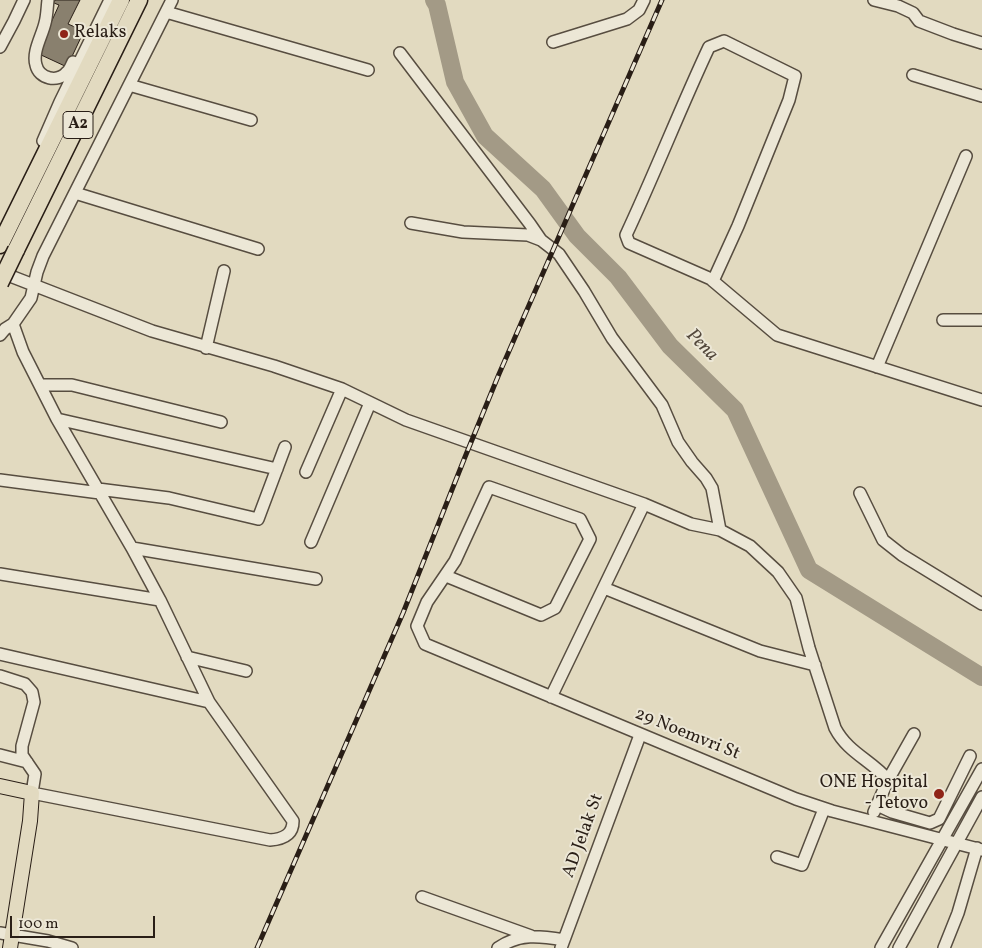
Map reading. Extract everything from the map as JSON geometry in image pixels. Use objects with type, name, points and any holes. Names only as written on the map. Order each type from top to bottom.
[{"type":"highway","name":"A2","points":[[0,244],[120,0]]},
{"type":"highway","name":"A2","points":[[0,283],[139,0]]},
{"type":"main road","points":[[0,786],[32,793],[30,821],[7,939]]},
{"type":"street","points":[[0,46],[24,0]]},
{"type":"street","points":[[48,0],[46,22],[35,55],[35,64],[42,75],[49,78],[56,78],[66,74],[104,5]]},
{"type":"street","points":[[0,335],[13,324],[31,298],[43,256],[172,0]]},
{"type":"street","points":[[553,42],[627,19],[639,10],[644,0]]},
{"type":"street","points":[[874,0],[898,6],[913,13],[919,21],[982,43]]},
{"type":"street","points":[[913,13],[916,0]]},
{"type":"street","points":[[0,244],[60,102],[104,5]]},
{"type":"street","points":[[166,12],[368,70]]},
{"type":"street","points":[[714,281],[789,100],[796,76],[724,41],[709,47],[692,82],[626,234],[629,243],[714,281],[776,335],[982,400]]},
{"type":"street","points":[[400,53],[541,240],[564,259],[612,338],[662,405],[678,442],[712,488],[720,530]]},
{"type":"street","points":[[913,75],[982,96]]},
{"type":"street","points":[[129,85],[251,120]]},
{"type":"street","points":[[877,367],[966,156]]},
{"type":"street","points":[[75,193],[258,249]]},
{"type":"street","points":[[411,223],[463,232],[528,235],[541,240]]},
{"type":"street","points":[[206,348],[224,271]]},
{"type":"street","points":[[0,272],[34,287],[152,331],[274,366],[342,389],[406,420],[644,504],[691,524],[720,530],[750,546],[778,572],[796,598],[809,648],[835,728],[840,737],[847,746],[882,772],[888,780]]},
{"type":"street","points":[[943,320],[982,320]]},
{"type":"street","points":[[0,676],[25,684],[32,692],[34,702],[22,746],[22,755],[35,774],[32,793],[270,840],[284,838],[293,827],[293,821],[209,702],[160,600],[57,419],[23,352],[13,324]]},
{"type":"street","points":[[40,385],[72,385],[221,422]]},
{"type":"street","points":[[306,472],[342,389]]},
{"type":"street","points":[[311,542],[370,403]]},
{"type":"street","points":[[57,419],[277,469]]},
{"type":"street","points":[[0,480],[169,498],[258,519],[285,448]]},
{"type":"street","points":[[489,487],[580,519],[590,539],[555,608],[541,615],[446,576],[455,561],[489,487]]},
{"type":"street","points":[[860,493],[884,540],[902,555],[982,604]]},
{"type":"street","points":[[551,697],[644,504]]},
{"type":"street","points":[[132,548],[316,579]]},
{"type":"street","points":[[0,574],[160,600]]},
{"type":"street","name":"29 Noemvri St","points":[[446,576],[427,602],[417,626],[425,644],[796,799],[824,809],[979,849]]},
{"type":"street","points":[[604,588],[760,652],[815,665]]},
{"type":"street","points":[[0,654],[209,702]]},
{"type":"street","points":[[186,657],[246,671]]},
{"type":"street","points":[[870,821],[888,780],[914,734]]},
{"type":"street","name":"AD Jelak St","points":[[563,944],[640,735]]},
{"type":"street","points":[[0,755],[27,762]]},
{"type":"street","points":[[877,805],[892,812],[930,823],[939,819],[970,756]]},
{"type":"street","points":[[881,948],[982,769]]},
{"type":"street","points":[[899,948],[982,797]]},
{"type":"street","points":[[777,857],[802,865],[824,809]]},
{"type":"street","points":[[944,948],[958,913],[979,849]]},
{"type":"street","points":[[422,896],[531,936],[563,944]]},
{"type":"street","points":[[498,948],[508,942],[531,936]]},
{"type":"street","points":[[7,939],[48,941],[72,948]]},
{"type":"building","name":"Relaks","points":[[56,0],[80,0],[68,24],[84,31],[67,67],[39,54],[59,5],[54,3]]},
{"type":"waterway","name":"Pena","points":[[434,0],[437,5],[455,82],[485,136],[543,189],[577,236],[618,277],[670,346],[735,410],[809,570],[982,677]]},
{"type":"railway","points":[[257,948],[403,613],[499,374],[662,0]]},
{"type":"place","name":"Relaks","points":[[64,34]]},
{"type":"place","name":"ONE Hospital - Tetovo","points":[[939,794]]}]
